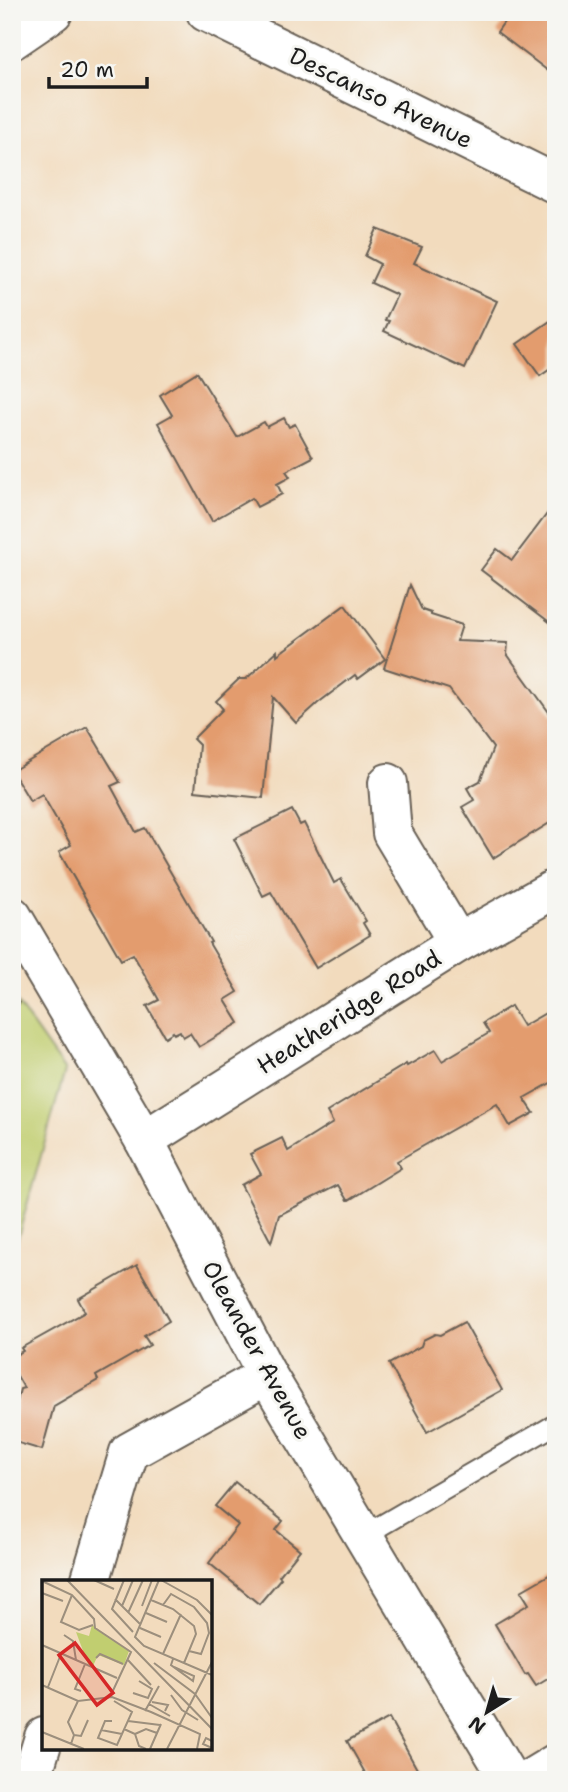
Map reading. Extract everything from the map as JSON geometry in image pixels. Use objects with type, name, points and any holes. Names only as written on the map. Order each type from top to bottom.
[{"type":"street","points":[[12,40],[53,12]]},
{"type":"street","name":"Descanso Avenue","points":[[206,12],[556,184]]},
{"type":"street","points":[[388,783],[392,833],[458,943]]},
{"type":"street","name":"Heatheridge Road","points":[[144,1140],[458,943],[556,888]]},
{"type":"street","name":"Oleander Avenue","points":[[12,916],[144,1140],[267,1375],[510,1780]]},
{"type":"street","points":[[91,1580],[129,1452],[267,1375]]},
{"type":"street","points":[[31,1780],[42,1744]]},
{"type":"street","points":[[527,1780],[556,1763]]},
{"type":"lane","points":[[363,1536],[556,1424]]},
{"type":"green space","points":[[12,996],[65,1071],[12,1258]]},
{"type":"building","points":[[511,12],[556,12],[556,77],[497,32]]},
{"type":"building","points":[[377,229],[422,247],[414,263],[497,301],[465,369],[384,331],[389,321],[385,320],[397,295],[371,283],[380,264],[365,256]]},
{"type":"building","points":[[556,317],[556,365],[540,376],[517,344]]},
{"type":"building","points":[[197,372],[237,437],[264,422],[267,427],[284,418],[289,427],[295,424],[313,457],[286,471],[290,477],[277,484],[282,494],[257,507],[252,498],[212,521],[158,423],[172,415],[160,395]]},
{"type":"building","points":[[556,502],[556,627],[481,570],[497,549],[512,560]]},
{"type":"building","points":[[410,585],[422,610],[462,625],[457,641],[508,643],[507,654],[556,722],[556,819],[493,858],[462,807],[474,800],[467,788],[480,781],[493,748],[449,689],[384,668]]},
{"type":"building","points":[[345,605],[385,659],[358,679],[355,675],[296,723],[273,697],[263,798],[195,791],[199,745],[193,739],[223,709],[216,701],[239,679],[246,679],[277,651],[277,655]]},
{"type":"building","points":[[87,727],[120,782],[111,786],[136,832],[145,828],[238,992],[225,1000],[239,1023],[199,1047],[190,1033],[183,1037],[180,1031],[174,1034],[173,1032],[165,1037],[147,1006],[159,1000],[133,954],[121,960],[59,852],[71,845],[42,794],[30,801],[12,771]]},
{"type":"building","points":[[292,810],[300,825],[304,823],[334,883],[341,879],[366,921],[363,923],[370,935],[316,968],[271,892],[263,896],[234,839]]},
{"type":"building","points":[[511,1006],[523,1026],[556,1007],[556,1080],[524,1098],[534,1113],[510,1126],[497,1104],[397,1161],[401,1168],[349,1200],[338,1185],[279,1215],[271,1242],[241,1185],[261,1174],[250,1154],[282,1138],[288,1151],[333,1123],[327,1112],[406,1064],[407,1066],[435,1050],[442,1061],[489,1033],[483,1023]]},
{"type":"building","points":[[137,1265],[169,1321],[144,1336],[150,1345],[96,1376],[98,1380],[54,1406],[42,1450],[12,1441],[12,1423],[20,1389],[24,1388],[12,1367],[12,1357],[23,1351],[21,1348],[85,1312],[78,1299]]},
{"type":"building","points":[[464,1322],[502,1390],[427,1432],[389,1364],[421,1346],[423,1340],[435,1334],[440,1335]]},
{"type":"building","points":[[235,1482],[283,1521],[276,1530],[300,1550],[259,1604],[209,1563],[238,1525],[215,1506]]},
{"type":"building","points":[[556,1571],[556,1674],[536,1686],[528,1674],[525,1675],[495,1624],[529,1604],[521,1591]]},
{"type":"building","points":[[389,1718],[423,1780],[369,1780],[347,1741]]}]
